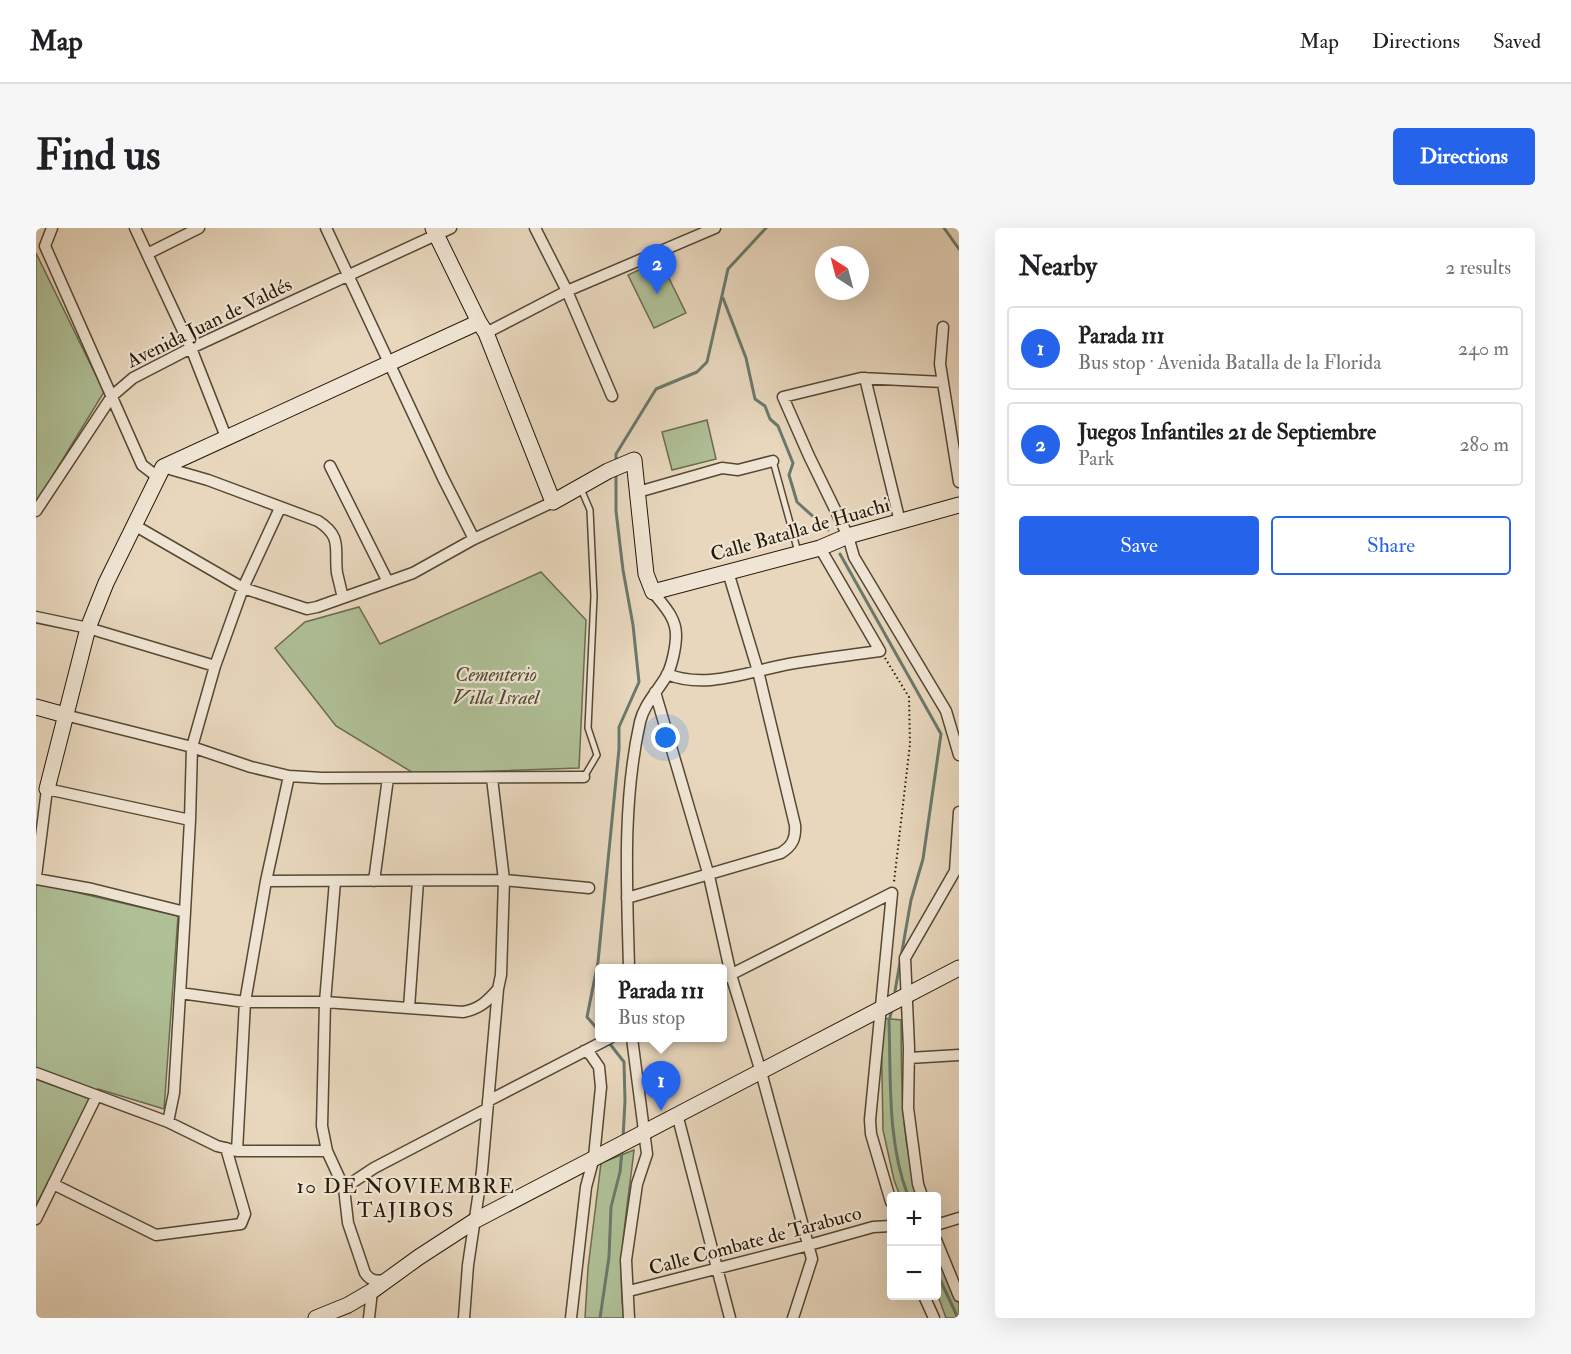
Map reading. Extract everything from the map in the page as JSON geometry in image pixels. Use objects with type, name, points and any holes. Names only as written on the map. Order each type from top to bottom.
[{"type":"street","points":[[52,228],[45,246],[142,465],[161,472],[207,480],[318,521],[328,527],[335,536],[337,572],[343,598]]},
{"type":"street","points":[[135,228],[191,348],[226,437]]},
{"type":"street","points":[[147,254],[199,228]]},
{"type":"street","points":[[326,228],[474,539]]},
{"type":"street","name":"Avenida Juan de Valdés","points":[[36,512],[112,396],[133,378],[434,232],[451,228]]},
{"type":"street","points":[[535,228],[567,291],[612,396]]},
{"type":"street","points":[[185,912],[36,877],[47,789],[88,628],[106,583],[161,472],[226,437],[389,363],[482,328],[715,228]]},
{"type":"street","points":[[434,232],[482,328],[553,502]]},
{"type":"street","points":[[943,327],[940,364],[959,482]]},
{"type":"street","points":[[943,382],[865,378],[783,397],[848,536],[854,556],[946,711],[959,756]]},
{"type":"street","points":[[865,378],[900,522]]},
{"type":"street","points":[[638,492],[722,468],[738,470],[773,461]]},
{"type":"street","points":[[134,525],[243,588],[307,609],[413,573],[474,539],[553,502],[622,465],[638,492],[646,574],[653,592],[674,622],[676,635],[668,674],[640,719],[631,769],[626,845],[629,964]]},
{"type":"street","points":[[330,466],[388,582]]},
{"type":"street","name":"Calle Batalla de Huachi","points":[[653,592],[798,554],[848,536],[959,505]]},
{"type":"street","points":[[168,1122],[174,1092],[190,820],[192,747],[215,666],[243,588],[280,508]]},
{"type":"street","points":[[668,674],[682,680],[704,680],[880,651],[819,548]]},
{"type":"street","points":[[627,898],[709,876],[781,853],[790,848],[796,837],[758,671],[728,572]]},
{"type":"street","points":[[36,617],[88,628],[215,666]]},
{"type":"street","points":[[655,692],[709,876],[725,964]]},
{"type":"street","points":[[36,707],[192,747],[251,767],[289,776],[584,777]]},
{"type":"street","points":[[53,1184],[156,1235],[241,1224],[245,1214],[232,1149],[245,1002],[266,881],[289,776]]},
{"type":"street","points":[[374,881],[388,778]]},
{"type":"street","points":[[464,1318],[501,975],[504,880],[492,778]]},
{"type":"street","points":[[47,789],[190,820]]},
{"type":"street","points":[[920,1192],[908,1108],[908,994],[905,958],[957,871],[959,812]]},
{"type":"street","points":[[266,881],[504,880],[589,888]]},
{"type":"street","points":[[335,881],[325,1002],[322,1126],[327,1151],[344,1188],[348,1223],[365,1273],[369,1279],[375,1281],[388,1280]]},
{"type":"street","points":[[409,1008],[418,881]]},
{"type":"street","points":[[793,1318],[812,1259],[761,1072],[727,977],[892,893]]},
{"type":"street","points":[[888,1192],[871,1134],[870,1120],[892,893]]},
{"type":"street","points":[[316,1318],[348,1305],[372,1291],[476,1220],[959,968]]},
{"type":"street","points":[[180,993],[245,1002],[325,1002],[463,1012],[477,1010],[498,988]]},
{"type":"street","points":[[344,1188],[374,1168],[602,1042]]},
{"type":"street","points":[[627,1316],[629,1292],[626,1260],[637,1184],[647,1154],[633,1042]]},
{"type":"street","points":[[571,1318],[586,1187],[594,1157],[601,1087],[601,1075],[595,1060],[584,1051]]},
{"type":"street","points":[[909,1058],[959,1055]]},
{"type":"street","points":[[36,1074],[168,1122],[217,1146],[232,1149],[327,1151]]},
{"type":"street","points":[[36,1218],[96,1097]]},
{"type":"street","points":[[677,1114],[730,1318]]},
{"type":"street","points":[[941,1223],[959,1218]]},
{"type":"street","name":"Calle Combate de Tarabuco","points":[[629,1292],[873,1227],[887,1226]]},
{"type":"street","points":[[938,1246],[959,1296]]},
{"type":"street","points":[[369,1318],[372,1291]]},
{"type":"street","points":[[926,1300],[934,1318]]},
{"type":"lane","points":[[773,461],[798,554]]},
{"type":"lane","points":[[581,487],[590,510],[594,596],[588,728],[597,755],[584,777]]},
{"type":"path","points":[[880,651],[909,697],[910,744],[892,893]]},
{"type":"green space","points":[[36,253],[104,392],[36,503]]},
{"type":"green space","points":[[660,260],[686,313],[654,328],[628,275]]},
{"type":"green space","points":[[707,420],[716,459],[672,470],[662,432]]},
{"type":"green space","name":"Cementerio Villa Israel","points":[[541,572],[586,620],[579,768],[415,774],[336,726],[275,648],[305,622],[359,607],[380,644]]},
{"type":"green space","points":[[36,883],[178,916],[164,1109],[98,1089],[36,1205]]},
{"type":"green space","points":[[881,1018],[901,1020],[905,1132],[908,1154],[919,1192],[898,1192],[883,1130]]},
{"type":"green space","points":[[634,1150],[622,1255],[624,1318],[585,1318],[588,1268],[601,1163]]},
{"type":"green space","points":[[941,1252],[959,1290],[959,1318],[946,1318],[940,1300]]},
{"type":"waterway","points":[[616,463],[616,454],[656,389],[697,372],[707,362],[728,269],[766,228]]},
{"type":"waterway","points":[[944,228],[959,249]]},
{"type":"waterway","points":[[723,298],[746,358],[755,399],[765,406],[770,419],[778,426],[793,463],[789,475],[797,502],[828,530]]},
{"type":"waterway","points":[[598,964],[619,749],[619,727],[639,682],[616,511],[616,473]]},
{"type":"waterway","points":[[840,554],[941,734],[923,859],[911,900],[895,991]]},
{"type":"waterway","points":[[595,977],[587,1017],[595,1026]]},
{"type":"waterway","points":[[891,1013],[889,1021],[890,1087],[893,1132],[896,1154],[907,1192]]},
{"type":"waterway","points":[[610,1044],[624,1062],[623,1138]]},
{"type":"waterway","points":[[600,1318],[609,1257],[611,1207],[620,1172],[622,1151]]},
{"type":"waterway","points":[[941,1282],[958,1318]]},
{"type":"place","name":"Juegos Infantiles 21 de Septiembre","points":[[657,294]]},
{"type":"place","name":"Parada 111","points":[[661,1111]]},
{"type":"district","name":"10 DE NOVIEMBRE TAJIBOS","points":[[406,1198]]}]
